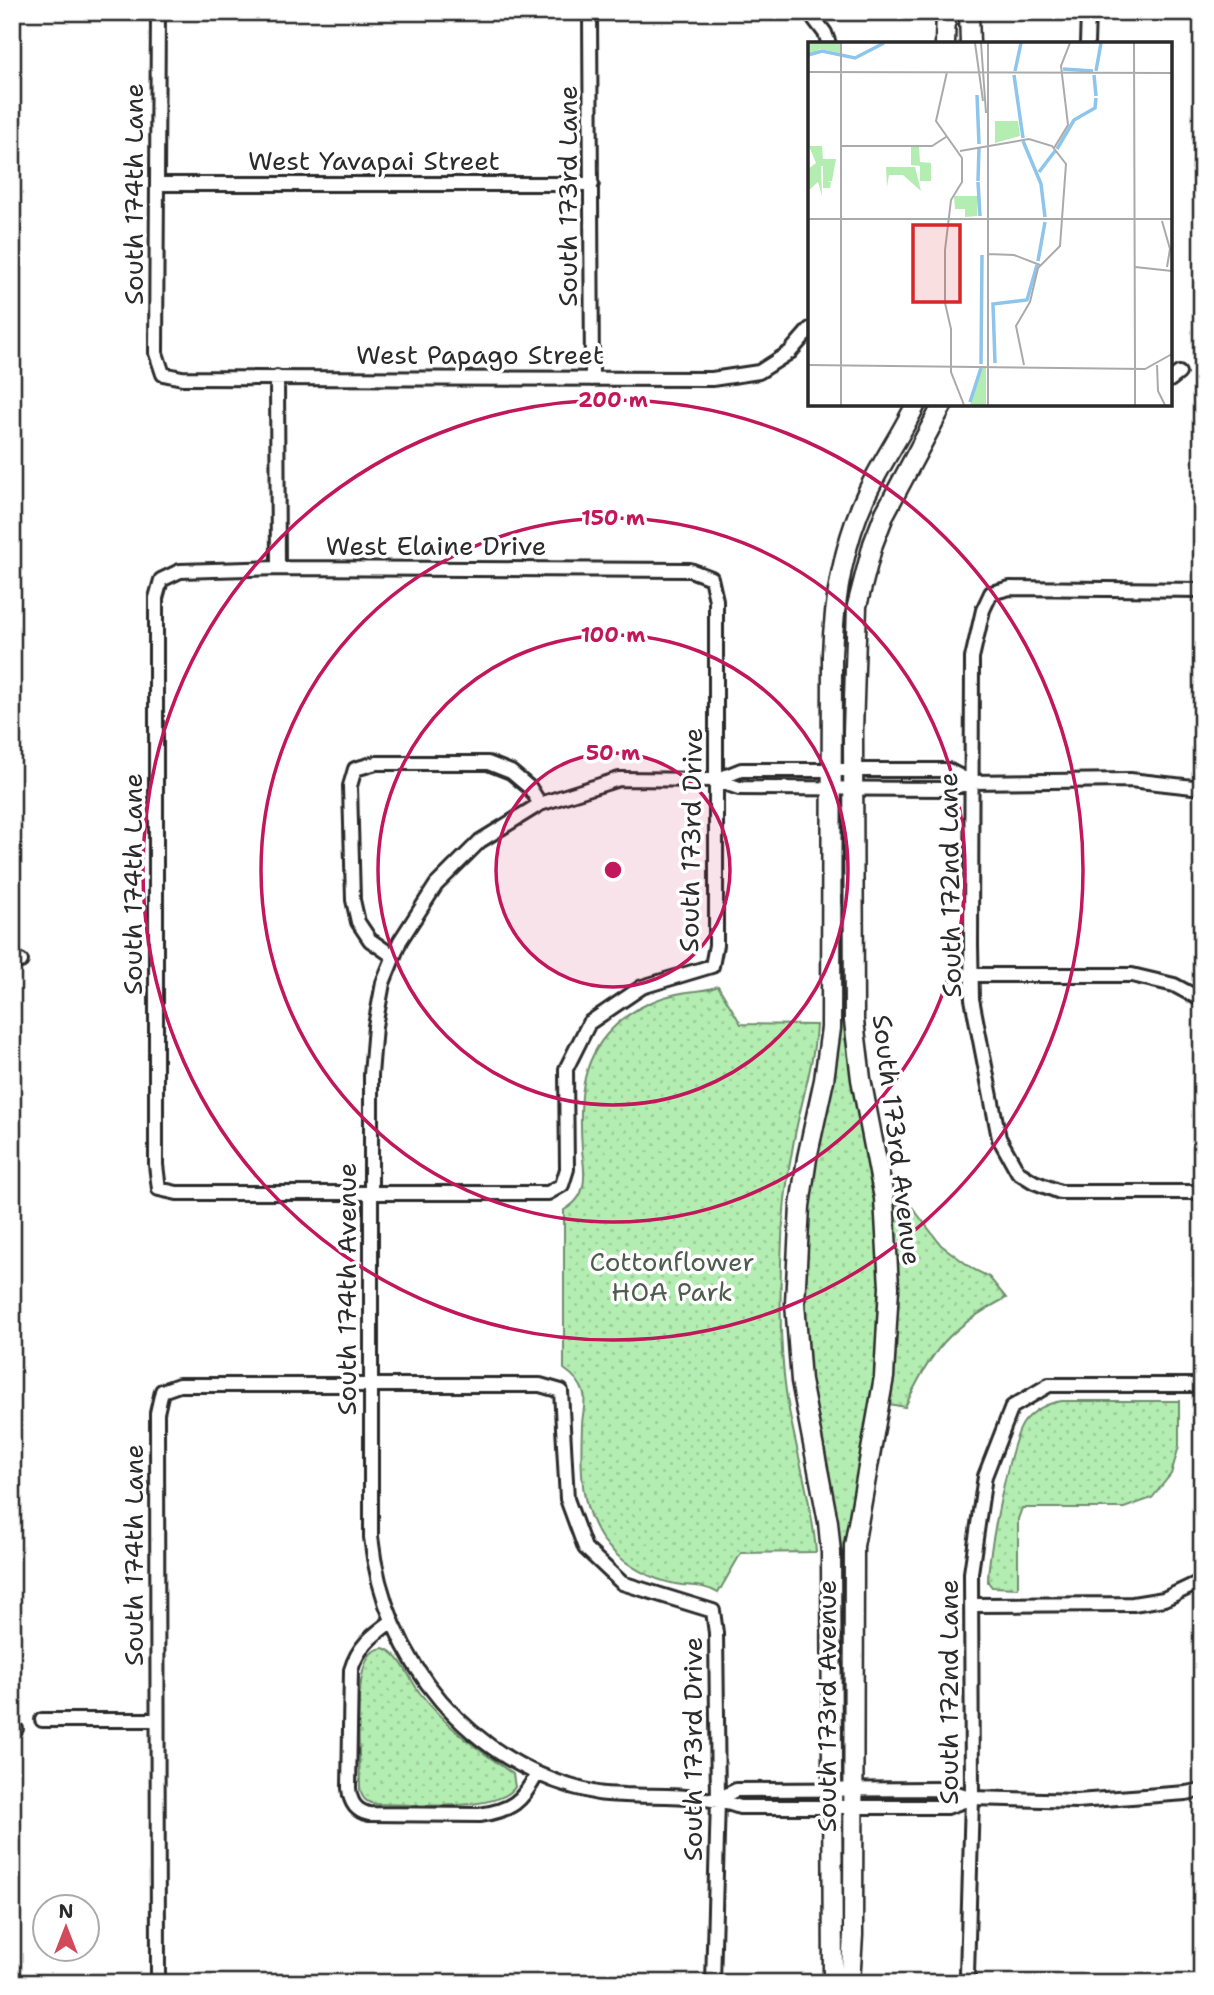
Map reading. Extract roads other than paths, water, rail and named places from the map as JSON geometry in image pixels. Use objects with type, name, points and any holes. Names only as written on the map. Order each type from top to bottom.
[{"type":"street","name":"South 174th Lane","points":[[158,12],[156,353],[163,374]]},
{"type":"street","name":"South 173rd Lane","points":[[590,12],[592,379]]},
{"type":"street","points":[[946,12],[946,42]]},
{"type":"street","points":[[969,12],[970,42]]},
{"type":"street","points":[[1087,42],[1088,12]]},
{"type":"street","points":[[811,13],[828,42]]},
{"type":"street","name":"West Yavapai Street","points":[[157,184],[592,184]]},
{"type":"street","name":"West Papago Street","points":[[163,374],[182,378],[712,379],[759,372],[790,352],[808,331]]},
{"type":"street","points":[[277,377],[278,568]]},
{"type":"street","name":"South 173rd Avenue","points":[[833,1983],[830,1539],[801,1381],[795,1278],[804,1180],[830,1044],[834,615],[845,556],[868,491],[915,406]]},
{"type":"street","name":"South 173rd Avenue","points":[[850,1983],[853,1936],[854,1546],[882,1388],[890,1287],[884,1198],[855,1040],[854,771],[857,614],[873,544],[885,513],[942,406]]},
{"type":"street","name":"West Elaine Drive","points":[[161,580],[180,572],[278,568],[690,570],[711,578]]},
{"type":"street","name":"South 173rd Drive","points":[[369,1192],[548,1193],[562,1185],[566,1169],[566,1069],[589,1023],[642,987],[712,966],[716,945],[716,600],[711,578]]},
{"type":"street","name":"South 174th Lane","points":[[161,580],[156,598],[156,1165],[159,1189],[177,1193],[369,1192]]},
{"type":"street","name":"South 172nd Lane","points":[[1202,590],[1010,588],[991,593],[983,610],[972,658],[971,782],[972,999],[999,1138],[1018,1172],[1034,1182],[1060,1192],[1202,1192]]},
{"type":"street","points":[[393,956],[370,940],[358,922],[355,911],[351,786],[355,769],[376,762],[488,762],[511,772],[530,788],[540,804]]},
{"type":"street","points":[[716,780],[741,770],[833,780],[854,789],[949,789],[971,782],[1130,780],[1202,788]]},
{"type":"street","points":[[716,780],[739,788],[833,780],[854,771],[948,770],[971,782]]},
{"type":"street","name":"South 174th Avenue","points":[[716,780],[620,779],[540,804],[480,841],[459,860],[436,885],[393,956],[383,983],[375,1026],[371,1075],[371,1537],[380,1589],[392,1621],[427,1686],[453,1715],[489,1744],[537,1774],[594,1793],[718,1799],[740,1807],[831,1798]]},
{"type":"street","points":[[971,975],[1132,975],[1174,985],[1202,1000]]},
{"type":"street","name":"South 174th Lane","points":[[158,1983],[157,1413],[162,1391],[179,1385],[370,1385]]},
{"type":"street","name":"South 173rd Drive","points":[[370,1385],[540,1385],[561,1391],[567,1499],[585,1548],[622,1583],[712,1611],[716,1633],[718,1799],[713,1983]]},
{"type":"street","name":"South 172nd Lane","points":[[970,1983],[967,1974],[972,1798],[971,1573],[985,1476],[1012,1407],[1049,1385],[1202,1385]]},
{"type":"street","points":[[971,1605],[1133,1604],[1164,1599],[1202,1581]]},
{"type":"street","points":[[392,1621],[366,1640],[357,1653],[351,1670],[349,1788],[351,1801],[356,1808],[369,1814],[492,1813],[520,1800],[537,1774]]},
{"type":"street","points":[[42,1720],[156,1720]]},
{"type":"street","points":[[831,1798],[853,1789],[945,1789],[972,1798],[1077,1801],[1202,1790]]},
{"type":"street","points":[[831,1798],[853,1808],[947,1808],[972,1798]]},
{"type":"park label","name":"Cottonflower HOA Park","points":[[672,1277]]}]
